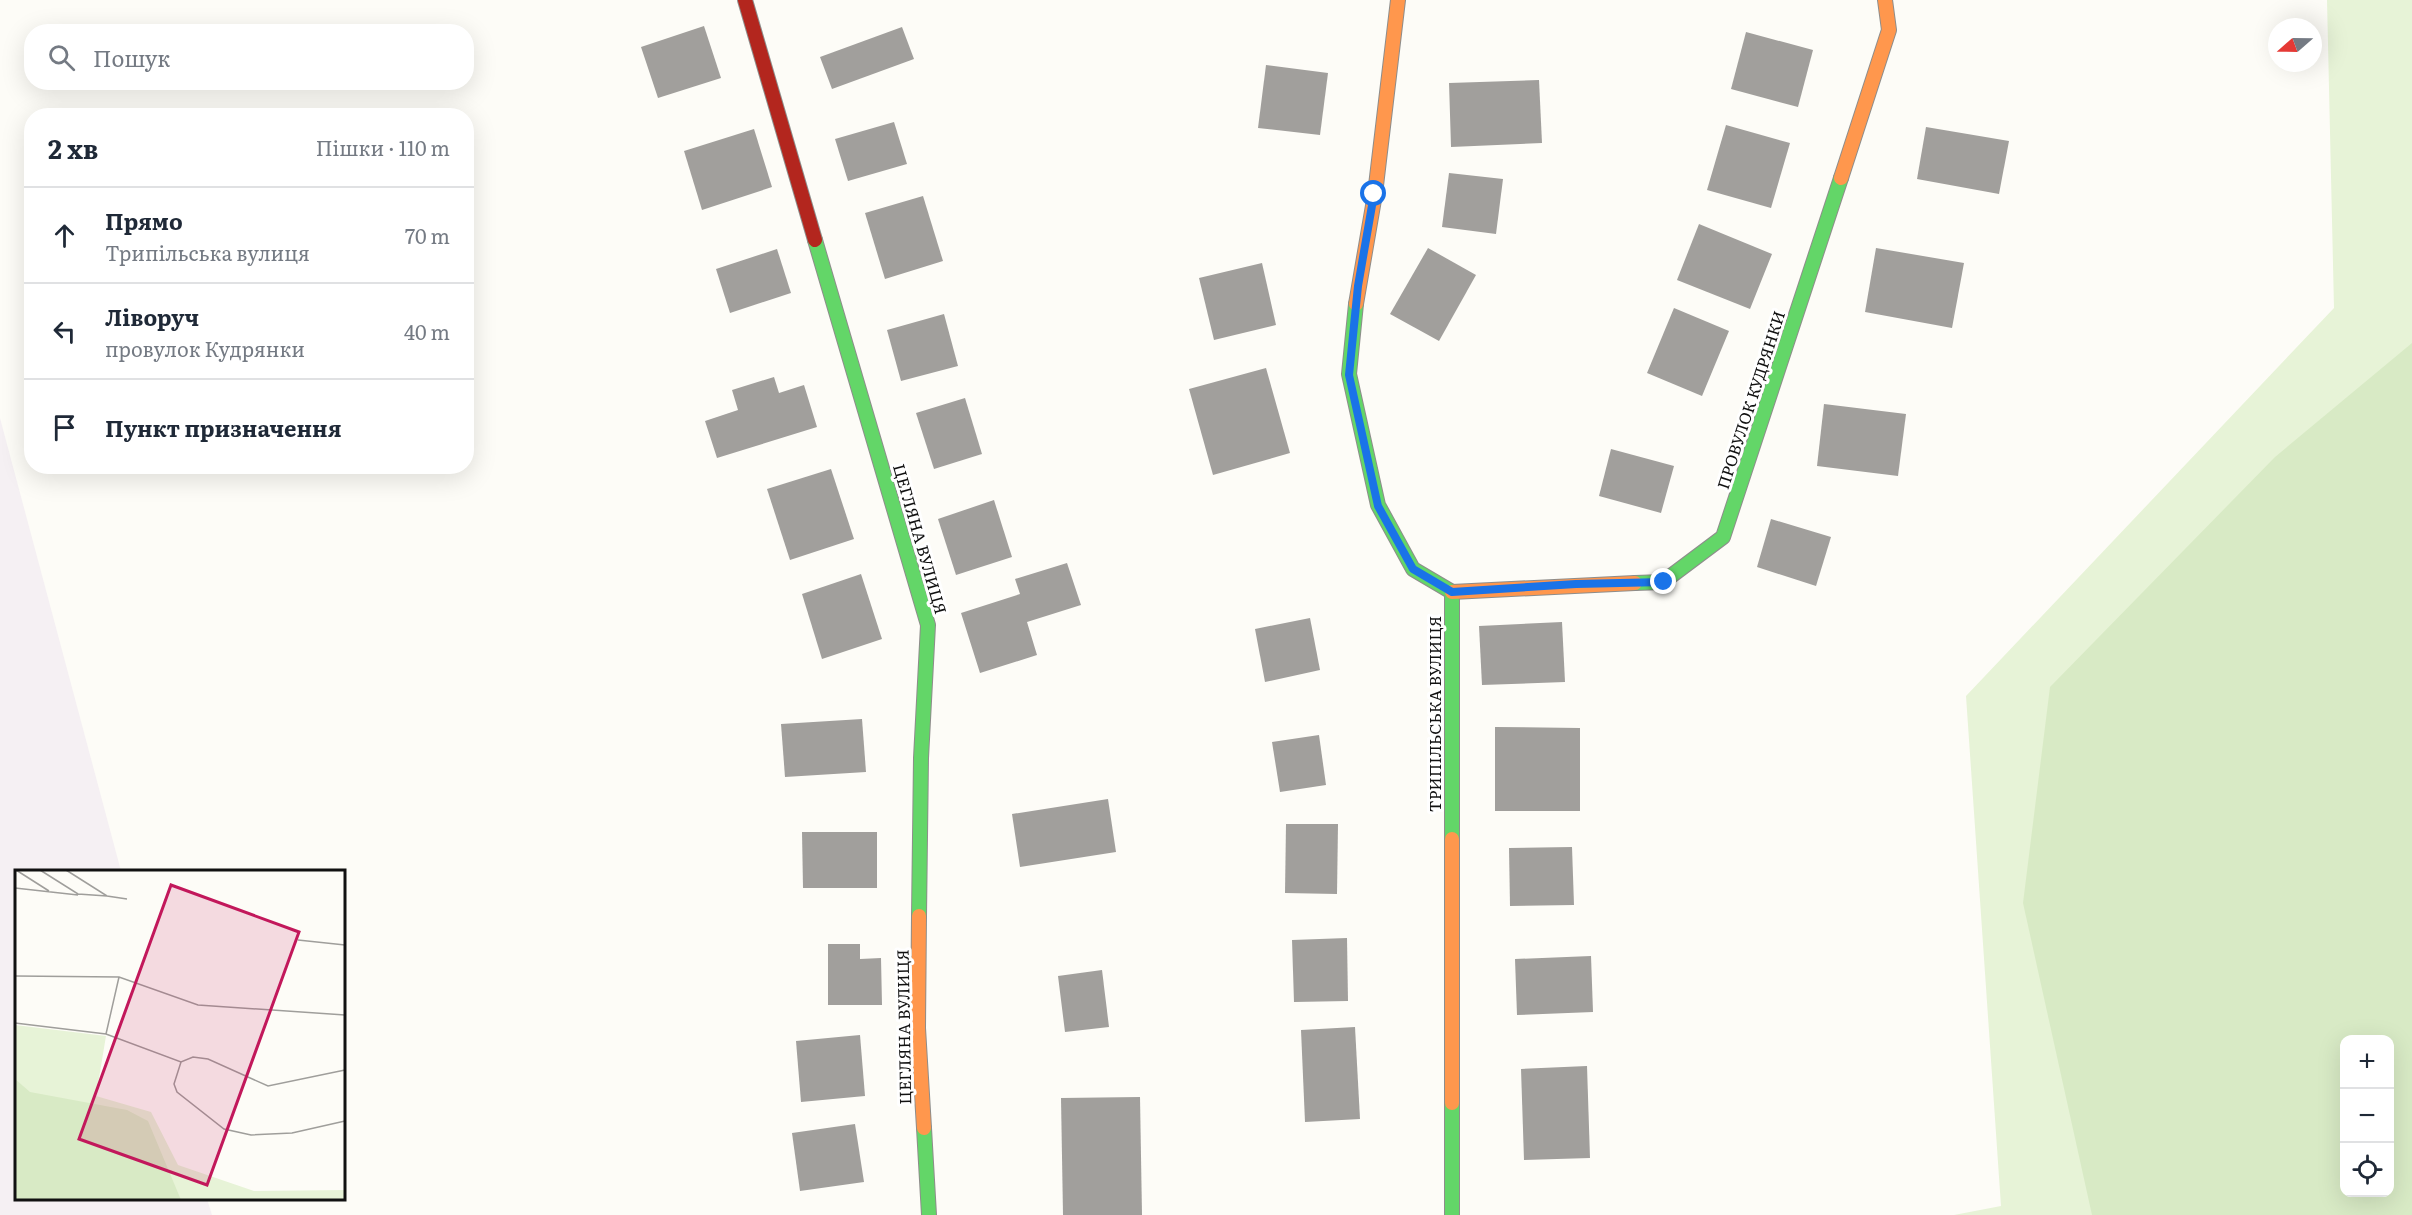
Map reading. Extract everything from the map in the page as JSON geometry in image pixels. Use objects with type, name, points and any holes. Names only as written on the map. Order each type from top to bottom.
[{"type":"street","name":"ЦЕГЛЯНА ВУЛИЦЯ","points":[[745,0],[928,625],[921,758],[918,1028],[929,1215]]},
{"type":"street","points":[[1398,0],[1374,194],[1358,286],[1349,375],[1378,506],[1413,569],[1452,592]]},
{"type":"street","name":"ПРОВУЛОК КУДРЯНКИ","points":[[1452,592],[1576,584],[1664,582],[1724,537],[1889,30],[1885,0]]},
{"type":"street","name":"ТРИПІЛЬСЬКА ВУЛИЦЯ","points":[[1452,592],[1452,1215]]},
{"type":"shaded area","points":[[0,418],[121,870],[15,870],[15,1200],[207,1200],[212,1215],[0,1215]]},
{"type":"green space","points":[[2327,0],[2412,0],[2412,1215],[1954,1215],[2001,1206],[1966,696],[2334,308]]},
{"type":"green space","points":[[2412,343],[2412,1215],[2092,1215],[2023,903],[2050,687],[2275,457]]},
{"type":"building","points":[[704,26],[721,78],[658,98],[641,47]]},
{"type":"building","points":[[902,27],[914,59],[832,89],[820,57]]},
{"type":"building","points":[[1746,32],[1813,50],[1798,107],[1731,89]]},
{"type":"building","points":[[1266,65],[1328,73],[1320,135],[1258,128]]},
{"type":"building","points":[[1539,80],[1542,143],[1451,147],[1449,83]]},
{"type":"building","points":[[894,122],[907,164],[848,181],[835,139]]},
{"type":"building","points":[[1726,125],[1790,143],[1771,208],[1707,190]]},
{"type":"building","points":[[1926,127],[2009,141],[1999,194],[1917,179]]},
{"type":"building","points":[[754,129],[772,187],[702,210],[684,151]]},
{"type":"building","points":[[1449,173],[1503,179],[1496,234],[1442,227]]},
{"type":"building","points":[[923,196],[943,261],[885,279],[865,213]]},
{"type":"building","points":[[1699,224],[1772,254],[1750,309],[1677,280]]},
{"type":"building","points":[[1428,248],[1476,275],[1439,341],[1390,314]]},
{"type":"building","points":[[1876,248],[1964,263],[1952,328],[1865,312]]},
{"type":"building","points":[[777,249],[791,293],[730,313],[716,269]]},
{"type":"building","points":[[1262,263],[1276,325],[1214,340],[1199,278]]},
{"type":"building","points":[[1674,308],[1729,331],[1702,396],[1647,373]]},
{"type":"building","points":[[944,314],[958,366],[901,381],[887,330]]},
{"type":"building","points":[[1266,368],[1290,453],[1213,475],[1189,389]]},
{"type":"building","points":[[774,377],[779,393],[804,385],[817,427],[717,458],[705,421],[738,410],[732,390]]},
{"type":"building","points":[[965,398],[982,454],[934,469],[916,413]]},
{"type":"building","points":[[1824,404],[1906,414],[1898,476],[1817,466]]},
{"type":"building","points":[[1611,449],[1674,466],[1661,513],[1599,496]]},
{"type":"building","points":[[831,469],[854,539],[790,560],[767,489]]},
{"type":"building","points":[[994,500],[1012,557],[956,575],[938,519]]},
{"type":"building","points":[[1771,519],[1831,537],[1816,586],[1757,567]]},
{"type":"building","points":[[1067,563],[1081,605],[1027,622],[1037,655],[980,673],[961,613],[1020,594],[1015,579]]},
{"type":"building","points":[[861,574],[882,639],[822,659],[802,594]]},
{"type":"building","points":[[1310,618],[1320,670],[1265,682],[1255,629]]},
{"type":"building","points":[[1562,622],[1565,682],[1482,685],[1479,626]]},
{"type":"building","points":[[862,719],[866,772],[785,777],[781,724]]},
{"type":"building","points":[[1495,727],[1580,728],[1580,811],[1495,811]]},
{"type":"building","points":[[1319,735],[1326,785],[1280,792],[1272,742]]},
{"type":"building","points":[[1108,799],[1116,852],[1020,867],[1012,814]]},
{"type":"building","points":[[1286,824],[1338,824],[1337,894],[1285,893]]},
{"type":"building","points":[[802,832],[877,832],[877,888],[803,888]]},
{"type":"building","points":[[1572,847],[1574,905],[1510,906],[1509,848]]},
{"type":"building","points":[[1347,938],[1348,1001],[1294,1002],[1292,940]]},
{"type":"building","points":[[828,944],[860,944],[860,959],[881,958],[882,1005],[828,1005]]},
{"type":"building","points":[[1591,956],[1593,1012],[1517,1015],[1515,959]]},
{"type":"building","points":[[1102,970],[1109,1027],[1065,1032],[1058,976]]},
{"type":"building","points":[[1355,1027],[1360,1119],[1305,1122],[1301,1030]]},
{"type":"building","points":[[860,1035],[865,1096],[801,1102],[796,1041]]},
{"type":"building","points":[[1587,1066],[1590,1158],[1524,1160],[1521,1069]]},
{"type":"building","points":[[1140,1097],[1142,1215],[1063,1215],[1061,1098]]},
{"type":"building","points":[[855,1124],[864,1182],[800,1191],[792,1133]]},
{"type":"traffic: fast","points":[[1635,583],[1663,582],[1723,537],[1841,178]]},
{"type":"traffic: fast","points":[[815,240],[928,625],[921,758],[919,916]]},
{"type":"traffic: fast","points":[[1356,304],[1349,374],[1378,505],[1413,569],[1452,592],[1452,839]]},
{"type":"traffic: fast","points":[[1452,1103],[1452,1215]]},
{"type":"traffic: fast","points":[[924,1128],[929,1215]]},
{"type":"traffic: slow","points":[[1356,304],[1375,194],[1398,0]]},
{"type":"traffic: slow","points":[[1841,178],[1889,30],[1885,0]]},
{"type":"traffic: slow","points":[[1452,592],[1635,583]]},
{"type":"traffic: slow","points":[[1452,839],[1452,1103]]},
{"type":"traffic: slow","points":[[919,916],[918,1028],[924,1128]]},
{"type":"traffic: jam","points":[[745,0],[815,240]]},
{"type":"route","points":[[1374,194],[1358,286],[1349,375],[1378,506],[1413,569],[1452,592],[1576,584],[1664,582]]}]
